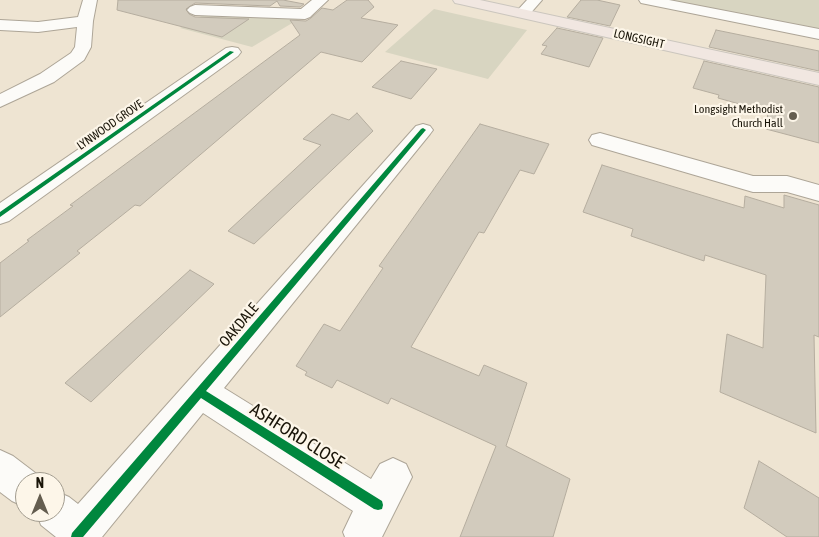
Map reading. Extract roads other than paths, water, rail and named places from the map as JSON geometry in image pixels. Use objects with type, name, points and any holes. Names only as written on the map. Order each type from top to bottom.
[{"type":"main road","name":"LONGSIGHT","points":[[460,0],[819,79]]},
{"type":"street","points":[[194,10],[305,14],[321,0]]},
{"type":"street","points":[[523,13],[534,0]]},
{"type":"street","points":[[646,0],[819,34]]},
{"type":"street","points":[[0,25],[38,28],[88,6]]},
{"type":"street","points":[[0,101],[47,78],[78,56],[83,47],[88,6]]},
{"type":"street","name":"LYNWOOD GROVE","points":[[0,215],[232,52]]},
{"type":"street","name":"OAKDALE","points":[[71,526],[200,392],[423,130]]},
{"type":"street","points":[[600,140],[753,184],[787,184],[819,193]]},
{"type":"street","name":"ASHFORD CLOSE","points":[[200,392],[378,504]]},
{"type":"street","points":[[0,469],[15,480]]},
{"type":"place","name":"Longsight Methodist Church Hall","points":[[793,116]]}]
